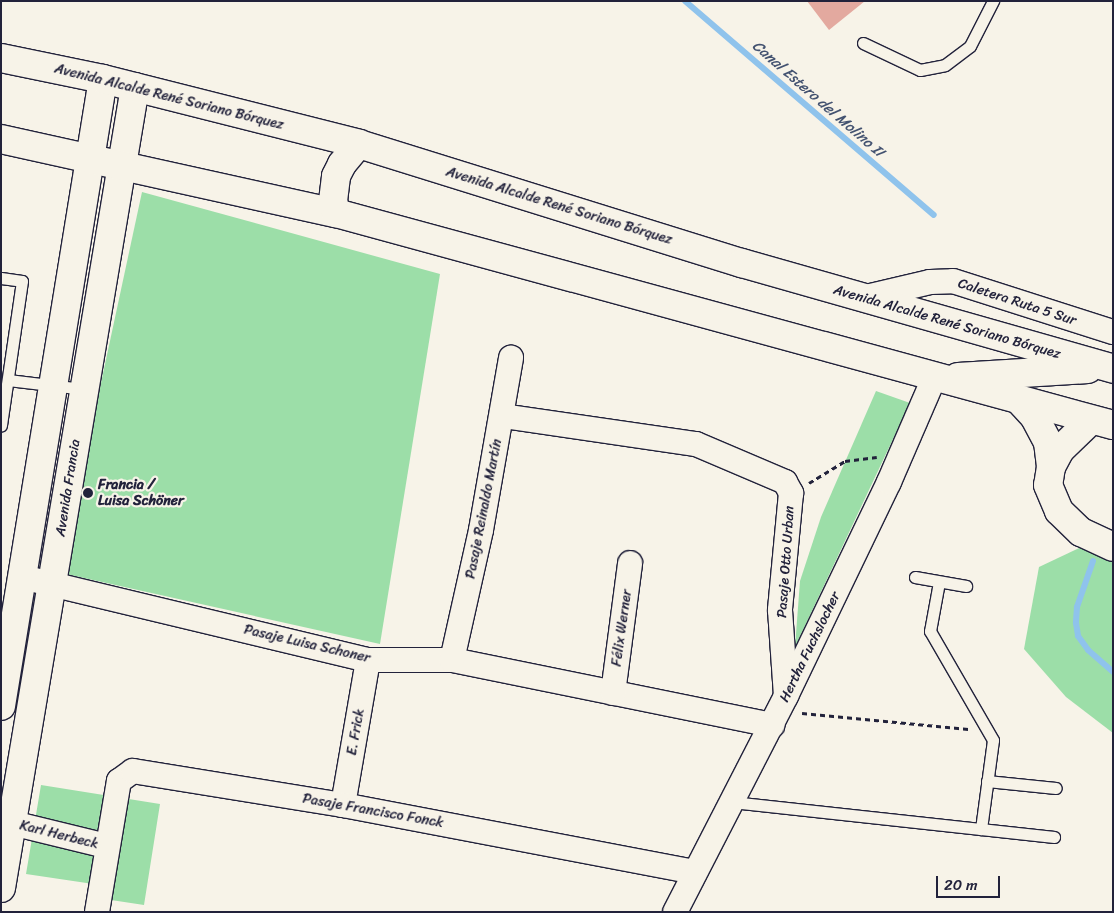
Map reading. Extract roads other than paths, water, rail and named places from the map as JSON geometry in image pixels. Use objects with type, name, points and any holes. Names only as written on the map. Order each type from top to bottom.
[{"type":"main road","name":"Avenida Alcalde René Soriano Bórquez","points":[[1,58],[104,79],[359,144],[862,298],[1111,368]]},
{"type":"main road","points":[[1,706],[104,79]]},
{"type":"main road","name":"Avenida Francia","points":[[1,888],[8,819],[52,583],[134,87]]},
{"type":"main road","points":[[1,140],[91,157],[336,213],[934,378],[1102,422]]},
{"type":"main road","points":[[336,213],[336,176],[342,164],[359,144]]},
{"type":"main road","points":[[934,378],[1111,368]]},
{"type":"main road","points":[[1019,400],[1034,416],[1048,442],[1051,467],[1048,485],[1059,511],[1081,532],[1113,547]]},
{"type":"main road","points":[[1051,467],[1060,450],[1102,422]]},
{"type":"street","name":"Caletera Ruta 5 Sur","points":[[862,298],[930,282],[953,281],[1113,332]]},
{"type":"street","name":"Pasaje Reinaldo Martín","points":[[452,660],[503,416],[511,358]]},
{"type":"street","name":"Hertha Fuchslocher","points":[[675,912],[779,710],[902,454],[934,378]]},
{"type":"street","name":"Pasaje Otto Urban","points":[[503,416],[696,444],[775,475],[785,482],[792,493],[780,610],[779,710]]},
{"type":"street","name":"Félix Werner","points":[[613,693],[630,563]]},
{"type":"street","name":"Pasaje Luisa Schoner","points":[[22,576],[368,660],[452,660],[613,693],[779,710]]},
{"type":"street","name":"E. Frick","points":[[343,804],[368,660]]},
{"type":"street","name":"Pasaje Francisco Fonck","points":[[97,912],[106,846],[119,781],[133,771],[343,804],[696,872]]},
{"type":"street","name":"Karl Herbeck","points":[[8,819],[106,846]]},
{"type":"lane","points":[[862,42],[920,70],[945,65],[970,46],[993,1]]},
{"type":"lane","points":[[1,278],[22,281],[1,425]]},
{"type":"lane","points":[[8,380],[84,389]]},
{"type":"lane","points":[[916,577],[966,586]]},
{"type":"lane","points":[[939,582],[930,631],[993,740],[981,829]]},
{"type":"lane","points":[[987,781],[1056,788]]},
{"type":"lane","points":[[732,802],[1054,837]]},
{"type":"waterway","name":"Canal Estero del Molino II","points":[[685,1],[934,215]]},
{"type":"waterway","name":"Canal Estero del Molino II","points":[[1093,561],[1077,607],[1076,623],[1078,636],[1088,650],[1113,672]]},
{"type":"place","name":"Francia / Luisa Schöner","points":[[88,493]]}]
